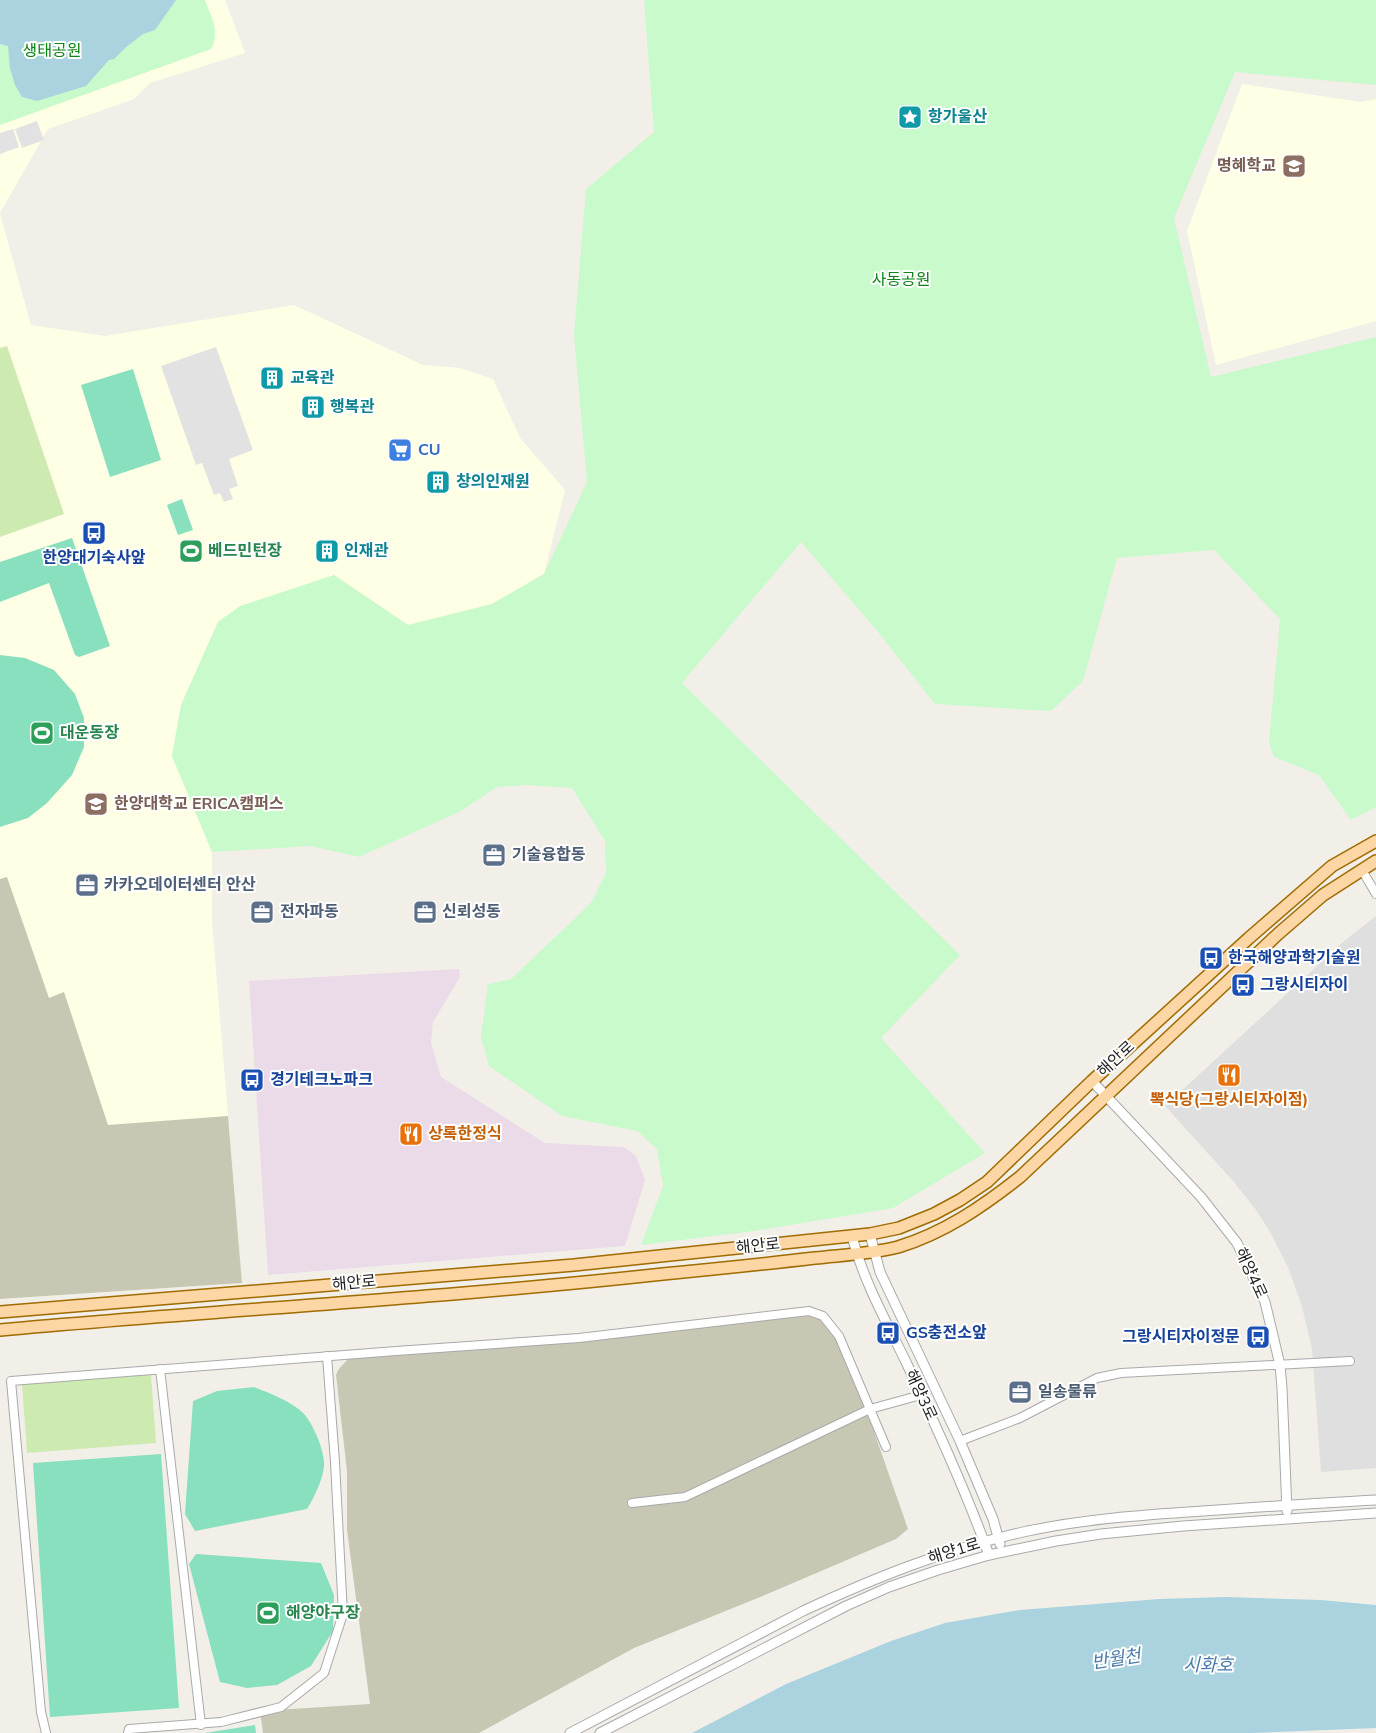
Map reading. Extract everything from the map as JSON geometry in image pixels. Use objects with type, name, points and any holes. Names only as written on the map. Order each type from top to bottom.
[{"type":"main road","name":"해안로","points":[[0,1312],[574,1265],[870,1234],[899,1228],[934,1214],[987,1182],[1092,1081],[1207,975],[1319,877],[1345,858],[1376,841]]},
{"type":"main road","name":"해안로","points":[[0,1330],[556,1286],[896,1247],[933,1234],[985,1204],[1020,1177],[1278,934],[1324,895],[1376,861]]},
{"type":"street","points":[[1362,870],[1376,894]]},
{"type":"street","name":"해양4로","points":[[1092,1081],[1201,1197],[1237,1243],[1265,1302],[1280,1365],[1287,1518]]},
{"type":"street","name":"해양3로","points":[[870,1234],[884,1280],[960,1441],[993,1519],[1002,1551]]},
{"type":"street","name":"해양3로","points":[[852,1236],[863,1272],[947,1450],[989,1555]]},
{"type":"street","points":[[46,1733],[41,1712],[11,1381],[580,1338],[809,1311],[823,1316],[839,1336],[886,1447]]},
{"type":"street","points":[[128,1733],[129,1729],[221,1722],[281,1707],[324,1673],[343,1614],[327,1356]]},
{"type":"street","points":[[960,1441],[1020,1418],[1097,1378],[1121,1373],[1350,1361]]},
{"type":"street","points":[[160,1369],[201,1725]]},
{"type":"street","points":[[632,1502],[685,1497],[870,1409],[921,1395]]},
{"type":"street","name":"해양1로","points":[[570,1733],[841,1593],[890,1572],[984,1542],[1060,1526],[1135,1516],[1376,1500]]},
{"type":"street","name":"해양1로","points":[[600,1733],[846,1606],[889,1587],[1002,1551],[1101,1534],[1287,1518],[1376,1513]]},
{"type":"shaded area","name":"생태공원","points":[[0,0],[225,0],[245,53],[150,83],[134,99],[48,129],[0,213]]},
{"type":"shaded area","name":"명혜학교","points":[[1242,84],[1360,102],[1376,99],[1376,321],[1216,365],[1187,231]]},
{"type":"shaded area","points":[[37,121],[44,140],[22,148],[15,129]]},
{"type":"shaded area","points":[[13,129],[19,147],[0,154],[0,133]]},
{"type":"shaded area","name":"한양대학교 ERICA캠퍼스","points":[[0,214],[31,325],[105,336],[294,305],[423,365],[460,368],[493,379],[520,438],[565,490],[544,574],[492,604],[408,625],[334,575],[218,622],[181,705],[172,756],[212,852],[212,922],[242,1283],[0,1299]]},
{"type":"shaded area","points":[[216,347],[253,450],[229,459],[238,486],[229,489],[233,499],[224,502],[220,493],[214,495],[202,463],[196,465],[161,366]]},
{"type":"shaded area","points":[[7,877],[49,998],[64,992],[108,1125],[228,1116],[242,1283],[0,1299],[0,879]]},
{"type":"shaded area","points":[[1376,916],[1376,1468],[1321,1472],[1312,1349],[1302,1307],[1288,1267],[1269,1230],[1256,1210],[1234,1182],[1165,1106],[1343,942]]},
{"type":"shaded area","name":"경기테크노파크","points":[[459,969],[460,977],[433,1022],[431,1043],[441,1077],[545,1143],[624,1147],[636,1156],[645,1180],[625,1246],[268,1275],[249,981]]},
{"type":"shaded area","points":[[804,1313],[821,1317],[831,1327],[857,1383],[908,1529],[896,1539],[634,1648],[479,1733],[263,1733],[260,1711],[370,1704],[347,1530],[347,1471],[336,1375],[347,1360],[351,1357],[567,1343]]},
{"type":"green space","name":"생태공원","points":[[0,0],[205,0],[214,24],[214,43],[211,49],[0,125]]},
{"type":"green space","name":"사동공원","points":[[644,0],[1376,0],[1376,85],[1235,72],[1174,218],[1211,377],[1376,337],[1376,807],[1351,820],[1319,775],[1274,757],[1269,742],[1280,619],[1214,550],[1117,558],[1083,681],[1051,711],[935,704],[878,632],[801,542],[682,683],[960,955],[881,1038],[985,1153],[893,1208],[754,1231],[641,1245],[663,1186],[657,1149],[637,1131],[562,1116],[489,1066],[481,1037],[488,984],[511,979],[591,903],[606,873],[605,841],[572,788],[526,785],[497,787],[459,812],[359,857],[311,846],[212,852],[172,756],[181,705],[218,622],[240,606],[334,575],[408,625],[492,604],[544,574],[587,482],[574,335],[586,189],[654,132]]},
{"type":"green space","points":[[7,346],[64,514],[0,537],[0,348]]},
{"type":"green space","points":[[133,369],[161,460],[110,477],[81,385]]},
{"type":"green space","points":[[182,499],[193,530],[178,535],[167,505]]},
{"type":"green space","points":[[72,538],[110,646],[79,657],[75,655],[49,583],[0,602],[0,562]]},
{"type":"green space","name":"베드민턴장","points":[[197,545],[200,551],[185,557],[183,550]]},
{"type":"green space","name":"대운동장","points":[[0,655],[25,658],[54,670],[75,694],[84,718],[84,747],[72,775],[47,803],[28,818],[0,827]]},
{"type":"green space","points":[[151,1375],[156,1443],[27,1453],[22,1384]]},
{"type":"green space","points":[[254,1387],[288,1402],[305,1415],[315,1432],[323,1454],[324,1466],[318,1488],[307,1509],[195,1531],[185,1514],[193,1401],[217,1391]]},
{"type":"green space","points":[[161,1454],[179,1708],[50,1717],[33,1463]]},
{"type":"green space","name":"해양야구장","points":[[196,1554],[321,1563],[334,1595],[333,1631],[311,1666],[277,1685],[247,1688],[220,1682],[189,1564]]},
{"type":"green space","points":[[255,1725],[256,1733],[205,1733]]},
{"type":"water","name":"생태공원","points":[[0,0],[176,0],[155,30],[143,34],[114,59],[109,60],[86,86],[37,101],[22,97],[15,85],[10,68],[8,46],[0,44]]},
{"type":"water","name":"시화호","points":[[1226,1597],[1321,1600],[1376,1605],[1376,1728],[1252,1733],[692,1733],[786,1684],[891,1641],[945,1623],[1020,1610],[1159,1599]]},
{"type":"place","name":"항가울산","points":[[910,117]]},
{"type":"place","name":"명혜학교","points":[[1294,166]]},
{"type":"place","name":"교육관","points":[[272,378]]},
{"type":"place","name":"행복관","points":[[313,407]]},
{"type":"place","name":"CU","points":[[400,450]]},
{"type":"place","name":"창의인재원","points":[[438,482]]},
{"type":"place","name":"한양대기숙사앞","points":[[94,533]]},
{"type":"place","name":"베드민턴장","points":[[191,551]]},
{"type":"place","name":"인재관","points":[[327,551]]},
{"type":"place","name":"대운동장","points":[[42,733]]},
{"type":"place","name":"한양대학교 ERICA캠퍼스","points":[[96,804]]},
{"type":"place","name":"기술융합동","points":[[494,855]]},
{"type":"place","name":"카카오데이터센터 안산","points":[[87,885]]},
{"type":"place","name":"전자파동","points":[[262,912]]},
{"type":"place","name":"신뢰성동","points":[[425,912]]},
{"type":"place","name":"한국해양과학기술원","points":[[1211,958]]},
{"type":"place","name":"그랑시티자이","points":[[1243,985]]},
{"type":"place","name":"뽁식당(그랑시티자이점)","points":[[1229,1075]]},
{"type":"place","name":"경기테크노파크","points":[[252,1080]]},
{"type":"place","name":"상록한정식","points":[[411,1134]]},
{"type":"place","name":"GS충전소앞","points":[[888,1333]]},
{"type":"place","name":"그랑시티자이정문","points":[[1258,1337]]},
{"type":"place","name":"일송물류","points":[[1020,1392]]},
{"type":"place","name":"해양야구장","points":[[268,1613]]},
{"type":"water label","name":"반월천","points":[[1116,1659]]}]
